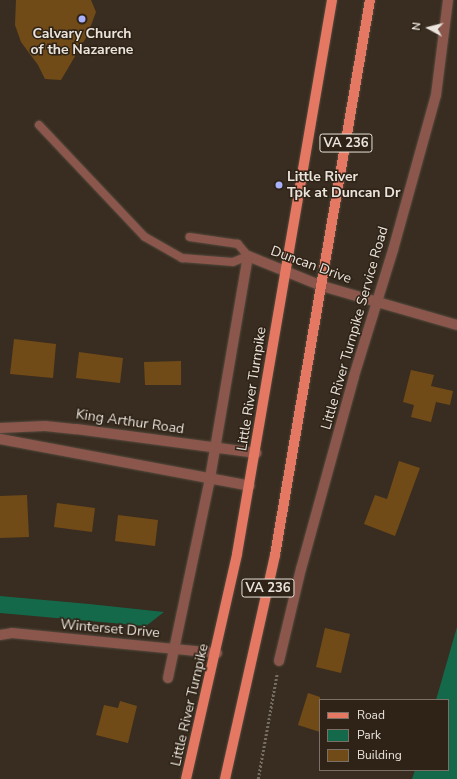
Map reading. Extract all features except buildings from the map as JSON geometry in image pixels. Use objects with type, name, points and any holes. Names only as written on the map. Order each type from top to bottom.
[{"type":"main road","name":"Little River Turnpike","points":[[186,779],[217,653],[256,454],[332,0]]},
{"type":"main road","name":"VA 236","points":[[225,779],[275,555],[370,0]]},
{"type":"street","name":"Little River Turnpike Service Road","points":[[279,661],[301,569],[436,95],[448,0]]},
{"type":"street","name":"Duncan Drive","points":[[248,256],[322,286],[376,303],[457,325]]},
{"type":"street","points":[[168,678],[210,478],[248,256]]},
{"type":"street","name":"King Arthur Road","points":[[0,428],[39,426],[76,428],[256,454]]},
{"type":"street","points":[[0,439],[250,486]]},
{"type":"street","name":"Winterset Drive","points":[[0,634],[12,633],[217,653]]},
{"type":"lane","points":[[39,125],[145,237],[182,258],[233,262],[248,256],[238,244],[190,237]]},
{"type":"path","points":[[258,779],[279,661]]},
{"type":"green space","points":[[0,596],[164,612],[146,626],[0,613]]},
{"type":"green space","points":[[457,627],[457,779],[412,779],[415,771],[449,771],[449,699],[436,699]]},
{"type":"place","name":"Calvary Church of the Nazarene","points":[[82,19]]},
{"type":"place","name":"Little River Tpk at Duncan Dr","points":[[279,185]]}]
